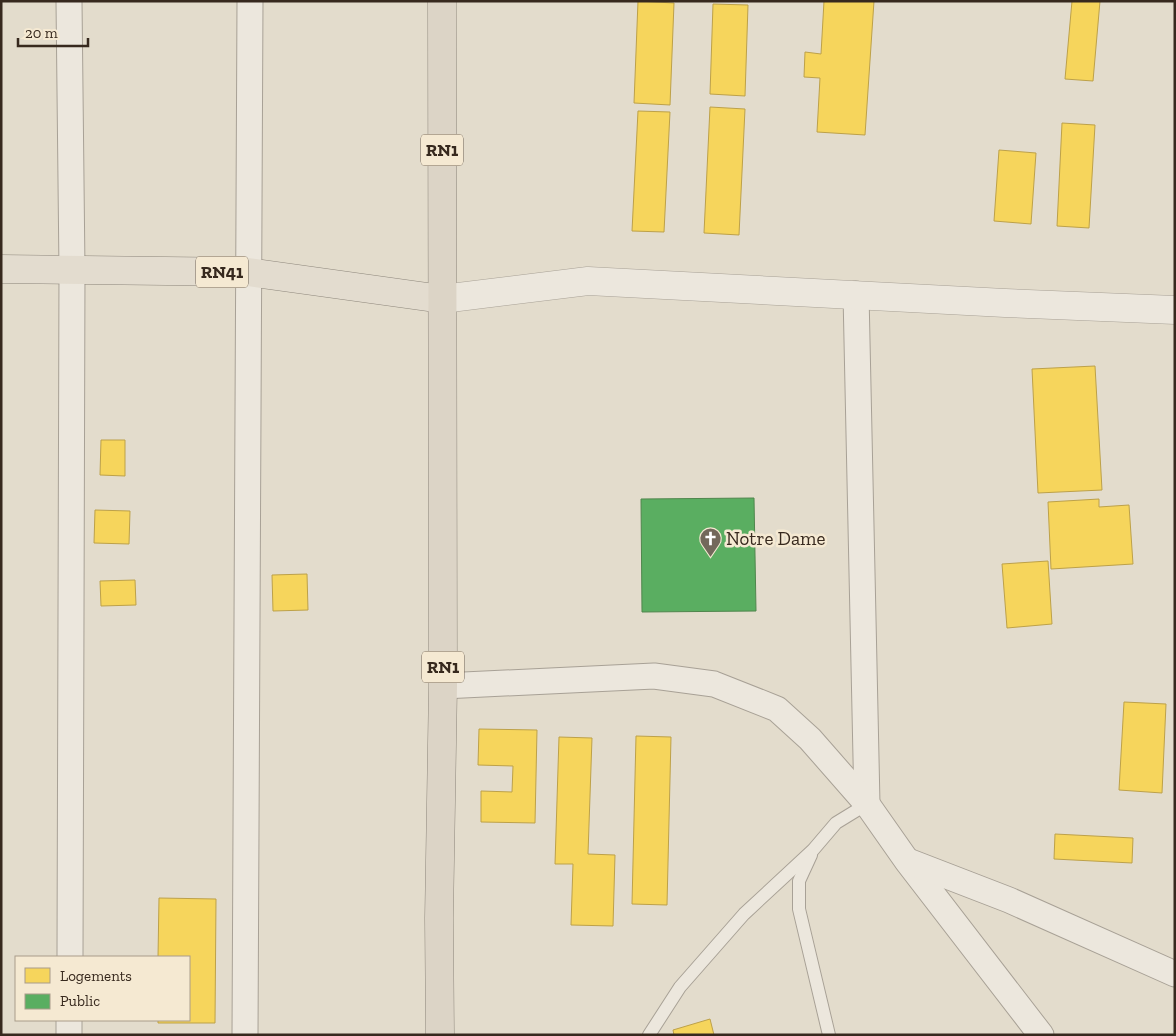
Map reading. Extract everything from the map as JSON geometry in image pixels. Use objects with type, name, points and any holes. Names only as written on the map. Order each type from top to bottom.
[{"type":"highway","name":"RN1","points":[[440,1035],[439,918],[443,686],[442,1]]},
{"type":"main road","name":"RN41","points":[[1,269],[248,272],[442,299]]},
{"type":"street","points":[[69,1],[72,270],[70,956]]},
{"type":"street","points":[[245,1035],[250,1]]},
{"type":"street","points":[[442,299],[588,280],[1006,303],[1175,310]]},
{"type":"street","points":[[856,294],[867,804]]},
{"type":"street","points":[[443,686],[654,676],[714,684],[777,709],[810,739],[867,804],[907,861],[1041,1035]]},
{"type":"street","points":[[907,861],[1009,900],[1175,974]]},
{"type":"street","points":[[69,1021],[69,1035]]},
{"type":"lane","points":[[650,1035],[680,987],[744,914],[813,850],[836,823],[867,804]]},
{"type":"lane","points":[[813,850],[799,881],[799,909],[829,1035]]},
{"type":"building: Logements","points":[[638,1],[674,3],[670,105],[634,103]]},
{"type":"building: Logements","points":[[824,1],[874,1],[865,135],[817,132],[820,78],[804,77],[805,52],[821,54]]},
{"type":"building: Logements","points":[[1072,1],[1100,1],[1093,81],[1065,79]]},
{"type":"building: Logements","points":[[713,4],[748,5],[745,96],[710,94]]},
{"type":"building: Logements","points":[[710,107],[745,109],[739,235],[704,233]]},
{"type":"building: Logements","points":[[638,111],[670,112],[664,232],[632,231]]},
{"type":"building: Logements","points":[[1062,123],[1095,125],[1089,228],[1057,226]]},
{"type":"building: Logements","points":[[999,150],[1036,153],[1031,224],[994,221]]},
{"type":"building: Logements","points":[[1095,366],[1102,490],[1038,493],[1032,369]]},
{"type":"building: Logements","points":[[101,440],[125,440],[125,476],[100,475]]},
{"type":"building: Logements","points":[[1099,499],[1099,507],[1129,505],[1133,564],[1051,569],[1048,502]]},
{"type":"building: Logements","points":[[95,510],[130,511],[129,544],[94,543]]},
{"type":"building: Logements","points":[[1048,561],[1052,624],[1007,628],[1002,564]]},
{"type":"building: Logements","points":[[307,574],[308,610],[273,611],[272,575]]},
{"type":"building: Logements","points":[[135,580],[136,605],[101,606],[100,581]]},
{"type":"building: Logements","points":[[1124,702],[1166,704],[1162,793],[1119,790]]},
{"type":"building: Logements","points":[[479,729],[537,730],[535,823],[481,822],[481,791],[512,792],[513,766],[478,765]]},
{"type":"building: Logements","points":[[636,736],[671,737],[667,905],[632,904]]},
{"type":"building: Logements","points":[[559,737],[592,738],[588,854],[615,855],[613,926],[571,925],[573,864],[555,864]]},
{"type":"building: Logements","points":[[1055,834],[1133,838],[1132,863],[1054,859]]},
{"type":"building: Logements","points":[[159,898],[216,899],[215,1023],[158,1023],[158,1021],[190,1021],[190,956],[158,956]]},
{"type":"building: Logements","points":[[710,1019],[714,1035],[674,1035],[673,1030]]},
{"type":"building: Public","points":[[754,498],[756,611],[642,612],[641,499]]},
{"type":"place","name":"Notre Dame","points":[[710,557]]}]
